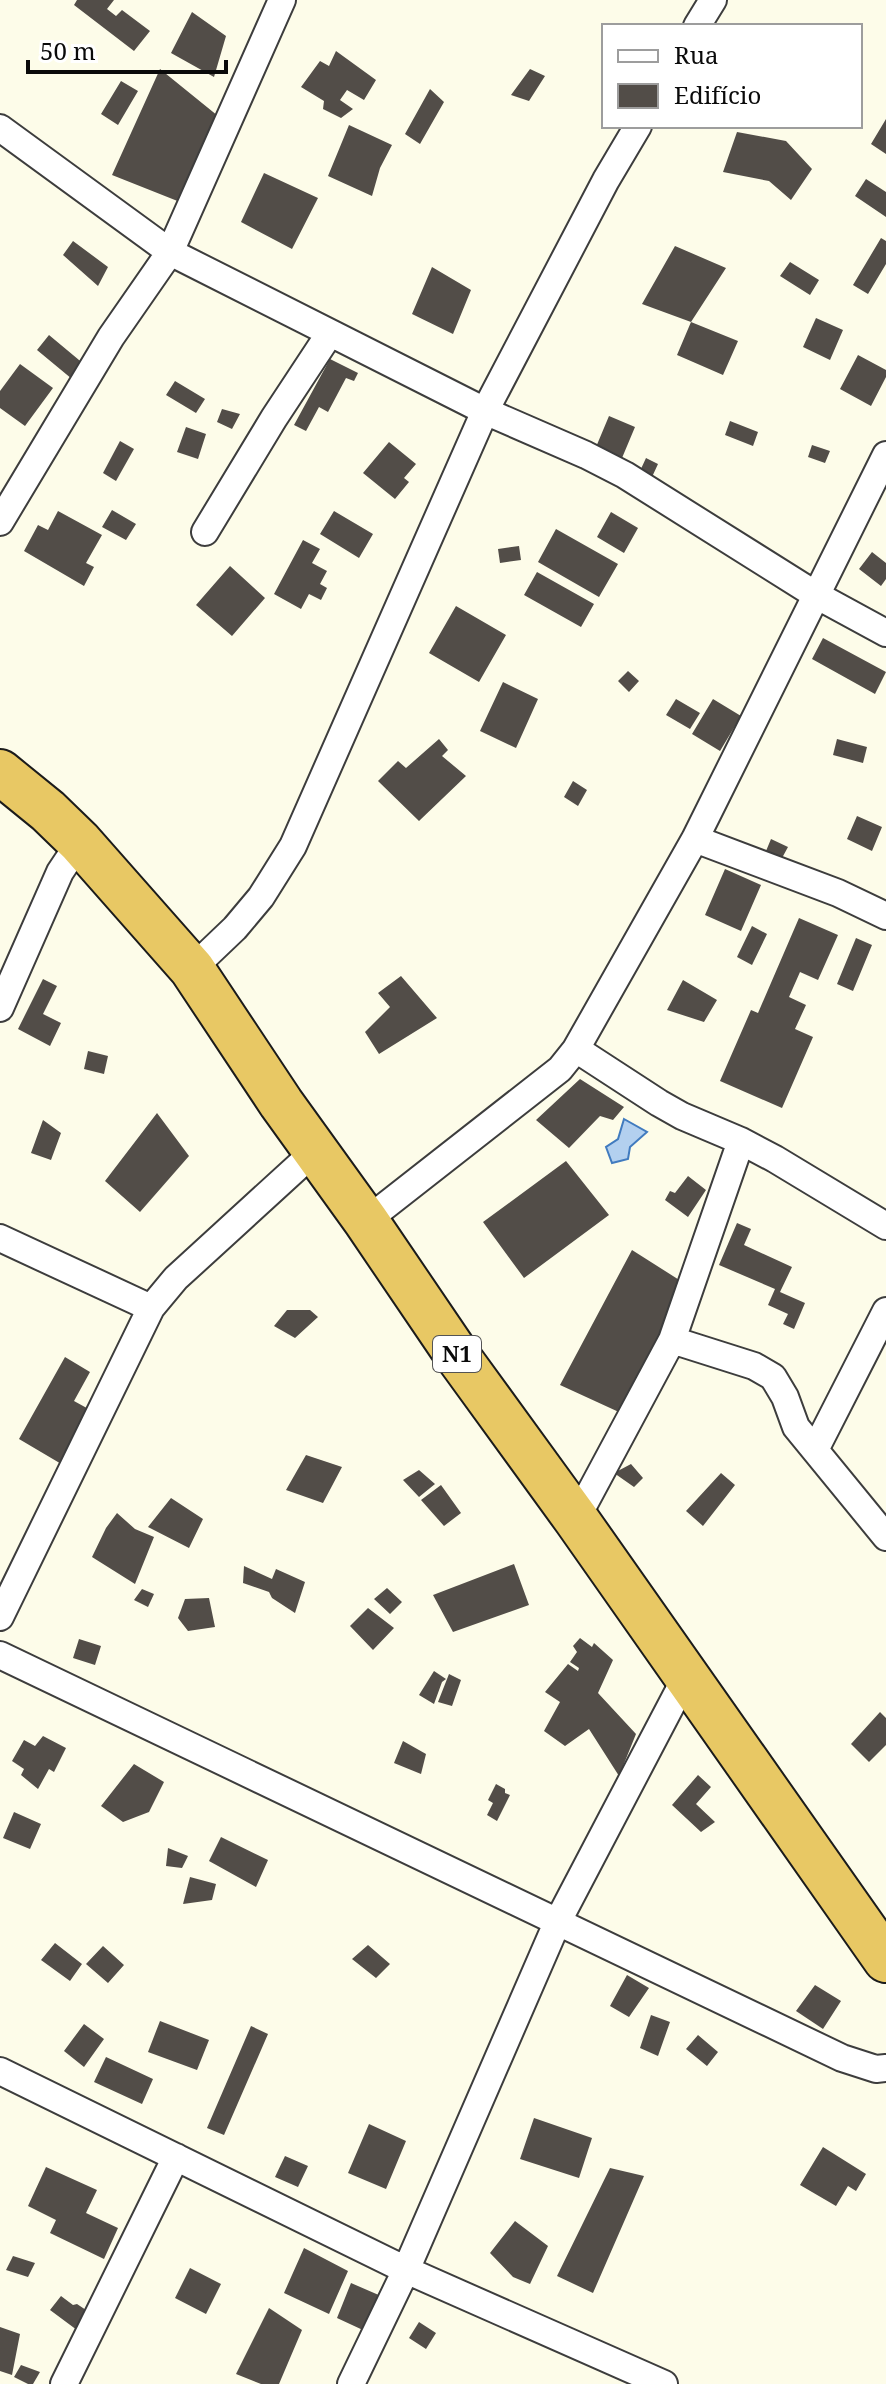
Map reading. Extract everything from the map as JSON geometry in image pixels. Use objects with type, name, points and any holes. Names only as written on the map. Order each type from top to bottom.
[{"type":"highway","name":"N1","points":[[0,772],[80,842],[192,969],[459,1358],[886,1960]]},
{"type":"street","points":[[0,522],[111,337],[170,252],[282,0]]},
{"type":"street","points":[[698,24],[713,0]]},
{"type":"street","points":[[0,128],[170,252],[485,411],[625,475],[816,595],[886,633]]},
{"type":"street","points":[[192,969],[235,928],[261,897],[293,846],[485,411],[606,180],[637,128]]},
{"type":"street","points":[[205,532],[330,333]]},
{"type":"street","points":[[366,1221],[560,1069],[576,1049],[695,839],[886,455]]},
{"type":"street","points":[[695,839],[838,893],[886,916]]},
{"type":"street","points":[[0,1008],[60,872],[80,842]]},
{"type":"street","points":[[576,1049],[682,1116],[741,1141],[886,1226]]},
{"type":"street","points":[[576,1519],[672,1340],[741,1141]]},
{"type":"street","points":[[0,1617],[151,1308],[176,1278],[315,1151]]},
{"type":"street","points":[[0,1238],[151,1308]]},
{"type":"street","points":[[815,1450],[886,1311]]},
{"type":"street","points":[[672,1340],[754,1366],[773,1377],[785,1397],[796,1427],[886,1537]]},
{"type":"street","points":[[0,1655],[842,2058],[876,2069],[886,2068]]},
{"type":"street","points":[[351,2384],[406,2270],[557,1923],[686,1677]]},
{"type":"street","points":[[0,2071],[406,2270],[664,2384]]},
{"type":"street","points":[[64,2384],[176,2157]]},
{"type":"water","points":[[624,1119],[647,1132],[630,1147],[628,1159],[612,1163],[606,1147],[618,1139]]},
{"type":"building","points":[[77,0],[114,0],[107,9],[116,16],[122,10],[150,31],[134,51],[74,5]]},
{"type":"building","points":[[192,12],[226,36],[214,77],[171,53]]},
{"type":"building","points":[[336,51],[376,80],[364,100],[347,90],[340,100],[353,109],[341,118],[323,109],[324,101],[301,87],[320,61],[329,66]]},
{"type":"building","points":[[160,69],[218,116],[180,202],[112,175]]},
{"type":"building","points":[[530,69],[545,76],[529,101],[511,95]]},
{"type":"building","points":[[121,81],[138,91],[118,125],[101,114]]},
{"type":"building","points":[[430,89],[444,102],[420,144],[405,134]]},
{"type":"building","points":[[886,119],[886,154],[871,144]]},
{"type":"building","points":[[349,125],[392,145],[380,168],[372,196],[328,176]]},
{"type":"building","points":[[737,132],[786,141],[812,169],[791,200],[769,181],[723,172]]},
{"type":"building","points":[[264,173],[318,198],[292,249],[241,222]]},
{"type":"building","points":[[866,179],[886,192],[886,217],[855,196]]},
{"type":"building","points":[[881,238],[886,241],[886,264],[868,294],[853,285]]},
{"type":"building","points":[[73,241],[108,267],[98,286],[63,255]]},
{"type":"building","points":[[675,246],[726,268],[691,322],[642,304]]},
{"type":"building","points":[[790,262],[819,280],[810,295],[780,276]]},
{"type":"building","points":[[432,267],[471,290],[453,334],[412,314]]},
{"type":"building","points":[[816,318],[843,330],[830,360],[803,347]]},
{"type":"building","points":[[691,322],[738,341],[723,375],[677,355]]},
{"type":"building","points":[[49,335],[85,365],[72,379],[37,350]]},
{"type":"building","points":[[858,355],[886,370],[886,377],[871,406],[840,389]]},
{"type":"building","points":[[330,359],[358,373],[354,381],[346,378],[328,412],[319,407],[306,431],[294,425]]},
{"type":"building","points":[[20,364],[53,388],[25,426],[0,408],[0,391]]},
{"type":"building","points":[[175,381],[205,399],[196,413],[166,395]]},
{"type":"building","points":[[222,409],[240,414],[232,429],[217,422]]},
{"type":"building","points":[[609,416],[635,427],[622,458],[596,447]]},
{"type":"building","points":[[730,421],[758,432],[753,446],[725,435]]},
{"type":"building","points":[[186,427],[206,434],[198,459],[177,452]]},
{"type":"building","points":[[120,441],[134,449],[116,481],[103,473]]},
{"type":"building","points":[[389,442],[416,464],[404,478],[409,482],[395,499],[363,473]]},
{"type":"building","points":[[812,445],[830,451],[825,463],[808,457]]},
{"type":"building","points":[[646,458],[658,464],[652,477],[640,471]]},
{"type":"building","points":[[112,510],[136,524],[126,540],[102,527]]},
{"type":"building","points":[[58,511],[102,535],[86,563],[94,567],[84,586],[24,551],[38,525],[48,530]]},
{"type":"building","points":[[334,511],[373,534],[359,558],[320,534]]},
{"type":"building","points":[[611,512],[638,528],[624,553],[597,537]]},
{"type":"building","points":[[556,529],[618,564],[599,597],[538,562]]},
{"type":"building","points":[[303,540],[320,549],[312,563],[327,571],[320,584],[327,588],[321,600],[309,594],[301,609],[274,594]]},
{"type":"building","points":[[519,546],[521,560],[500,563],[498,549]]},
{"type":"building","points":[[872,552],[886,563],[886,579],[881,586],[859,569]]},
{"type":"building","points":[[230,566],[265,598],[232,636],[196,605]]},
{"type":"building","points":[[537,572],[594,604],[581,627],[524,595]]},
{"type":"building","points":[[456,606],[506,635],[479,682],[429,653]]},
{"type":"building","points":[[823,638],[886,672],[875,694],[812,659]]},
{"type":"building","points":[[628,671],[639,681],[629,692],[618,681]]},
{"type":"building","points":[[503,682],[538,699],[516,748],[480,731]]},
{"type":"building","points":[[676,699],[700,713],[690,729],[666,715]]},
{"type":"building","points":[[713,699],[741,716],[720,751],[692,734]]},
{"type":"building","points":[[439,739],[448,750],[442,756],[466,776],[419,821],[378,781],[398,761],[406,768]]},
{"type":"building","points":[[837,739],[867,747],[863,763],[833,755]]},
{"type":"building","points":[[573,781],[587,790],[578,806],[564,797]]},
{"type":"building","points":[[857,816],[882,827],[872,851],[847,839]]},
{"type":"building","points":[[771,839],[788,847],[782,858],[766,851]]},
{"type":"building","points":[[725,869],[761,885],[741,931],[705,915]]},
{"type":"building","points":[[799,918],[838,935],[818,980],[800,972],[789,997],[806,1005],[795,1029],[813,1037],[782,1108],[720,1081],[751,1010],[758,1013]]},
{"type":"building","points":[[752,926],[767,934],[752,965],[737,957]]},
{"type":"building","points":[[856,938],[872,945],[853,991],[837,984]]},
{"type":"building","points":[[401,976],[437,1018],[379,1054],[365,1032],[390,1007],[378,993]]},
{"type":"building","points":[[43,979],[57,986],[43,1014],[61,1023],[50,1046],[18,1029]]},
{"type":"building","points":[[683,980],[717,1000],[704,1022],[667,1010]]},
{"type":"building","points":[[88,1051],[108,1056],[104,1074],[84,1069]]},
{"type":"building","points":[[580,1079],[624,1107],[613,1120],[600,1116],[569,1148],[536,1120]]},
{"type":"building","points":[[157,1113],[189,1156],[140,1212],[105,1181]]},
{"type":"building","points":[[43,1120],[61,1133],[51,1160],[31,1153]]},
{"type":"building","points":[[566,1161],[609,1215],[524,1278],[483,1222]]},
{"type":"building","points":[[688,1176],[706,1190],[688,1217],[665,1200],[670,1191],[675,1193]]},
{"type":"building","points":[[737,1223],[751,1229],[744,1245],[792,1267],[780,1292],[805,1303],[794,1329],[783,1324],[788,1314],[768,1305],[775,1289],[719,1265]]},
{"type":"building","points":[[632,1250],[684,1283],[677,1311],[621,1413],[560,1385]]},
{"type":"building","points":[[287,1310],[310,1310],[318,1317],[295,1338],[274,1326]]},
{"type":"building","points":[[65,1357],[90,1372],[74,1401],[94,1412],[63,1465],[19,1439]]},
{"type":"building","points":[[306,1455],[342,1467],[323,1503],[286,1490]]},
{"type":"building","points":[[631,1464],[643,1478],[634,1487],[614,1473]]},
{"type":"building","points":[[419,1470],[435,1484],[419,1497],[403,1480]]},
{"type":"building","points":[[721,1473],[735,1485],[703,1526],[686,1511]]},
{"type":"building","points":[[441,1485],[461,1513],[444,1526],[421,1500]]},
{"type":"building","points":[[171,1498],[203,1519],[189,1548],[148,1527]]},
{"type":"building","points":[[117,1513],[135,1529],[154,1537],[135,1584],[92,1557]]},
{"type":"building","points":[[514,1564],[529,1605],[453,1632],[433,1595]]},
{"type":"building","points":[[244,1566],[272,1579],[276,1569],[305,1582],[295,1613],[272,1598],[269,1592],[243,1583]]},
{"type":"building","points":[[387,1588],[402,1602],[390,1614],[374,1599]]},
{"type":"building","points":[[142,1589],[154,1594],[148,1607],[134,1600]]},
{"type":"building","points":[[209,1598],[215,1627],[188,1631],[178,1618],[185,1599]]},
{"type":"building","points":[[368,1608],[394,1628],[373,1650],[350,1626]]},
{"type":"building","points":[[580,1638],[592,1647],[594,1643],[613,1660],[598,1693],[636,1734],[619,1776],[589,1729],[565,1746],[544,1731],[560,1702],[545,1692],[568,1664],[578,1671],[579,1668],[570,1662],[577,1652],[573,1646]]},
{"type":"building","points":[[79,1639],[101,1646],[95,1665],[73,1658]]},
{"type":"building","points":[[434,1671],[446,1679],[434,1704],[419,1695]]},
{"type":"building","points":[[449,1674],[461,1680],[452,1706],[438,1702]]},
{"type":"building","points":[[880,1712],[886,1718],[886,1745],[869,1762],[851,1744]]},
{"type":"building","points":[[43,1736],[66,1748],[54,1772],[49,1769],[38,1789],[21,1775],[24,1769],[12,1761],[24,1740],[35,1746]]},
{"type":"building","points":[[403,1741],[426,1754],[421,1774],[394,1763]]},
{"type":"building","points":[[134,1764],[164,1782],[149,1812],[123,1822],[101,1806]]},
{"type":"building","points":[[698,1775],[711,1787],[696,1804],[715,1822],[701,1832],[672,1805]]},
{"type":"building","points":[[496,1784],[510,1795],[497,1821],[487,1815],[493,1803],[488,1800]]},
{"type":"building","points":[[14,1812],[41,1824],[30,1849],[3,1838]]},
{"type":"building","points":[[221,1837],[268,1860],[256,1887],[209,1861]]},
{"type":"building","points":[[168,1848],[188,1856],[182,1868],[166,1866]]},
{"type":"building","points":[[190,1877],[216,1884],[212,1900],[183,1904]]},
{"type":"building","points":[[55,1943],[82,1964],[70,1981],[41,1960]]},
{"type":"building","points":[[368,1945],[390,1964],[376,1978],[352,1959]]},
{"type":"building","points":[[103,1946],[124,1965],[108,1983],[86,1964]]},
{"type":"building","points":[[627,1975],[649,1988],[629,2017],[610,2006]]},
{"type":"building","points":[[815,1985],[841,2001],[823,2029],[796,2011]]},
{"type":"building","points":[[651,2015],[670,2022],[658,2056],[640,2048]]},
{"type":"building","points":[[160,2021],[209,2040],[197,2070],[148,2052]]},
{"type":"building","points":[[84,2024],[104,2039],[84,2067],[64,2051]]},
{"type":"building","points":[[251,2026],[268,2034],[224,2135],[207,2128]]},
{"type":"building","points":[[698,2035],[718,2052],[707,2066],[686,2049]]},
{"type":"building","points":[[106,2057],[153,2079],[142,2104],[94,2082]]},
{"type":"building","points":[[534,2118],[592,2138],[579,2178],[520,2159]]},
{"type":"building","points":[[369,2124],[406,2141],[386,2189],[348,2173]]},
{"type":"building","points":[[823,2147],[866,2174],[856,2191],[848,2186],[836,2206],[800,2185]]},
{"type":"building","points":[[285,2156],[308,2166],[298,2187],[275,2177]]},
{"type":"building","points":[[46,2167],[97,2190],[86,2213],[118,2228],[104,2259],[50,2233],[56,2220],[28,2206]]},
{"type":"building","points":[[610,2168],[644,2176],[593,2293],[557,2276]]},
{"type":"building","points":[[515,2221],[548,2246],[530,2284],[513,2277],[490,2253]]},
{"type":"building","points":[[304,2248],[348,2271],[329,2314],[284,2293]]},
{"type":"building","points":[[13,2256],[35,2263],[28,2277],[6,2270]]},
{"type":"building","points":[[190,2268],[221,2284],[206,2314],[175,2298]]},
{"type":"building","points":[[351,2283],[381,2296],[365,2331],[337,2318]]},
{"type":"building","points":[[61,2296],[98,2318],[85,2336],[50,2310]]},
{"type":"building","points":[[269,2308],[302,2330],[279,2384],[261,2384],[236,2374]]},
{"type":"building","points":[[419,2322],[436,2333],[426,2349],[409,2338]]},
{"type":"building","points":[[0,2327],[20,2334],[12,2375],[0,2371]]},
{"type":"building","points":[[21,2365],[40,2372],[33,2384],[14,2377]]}]
